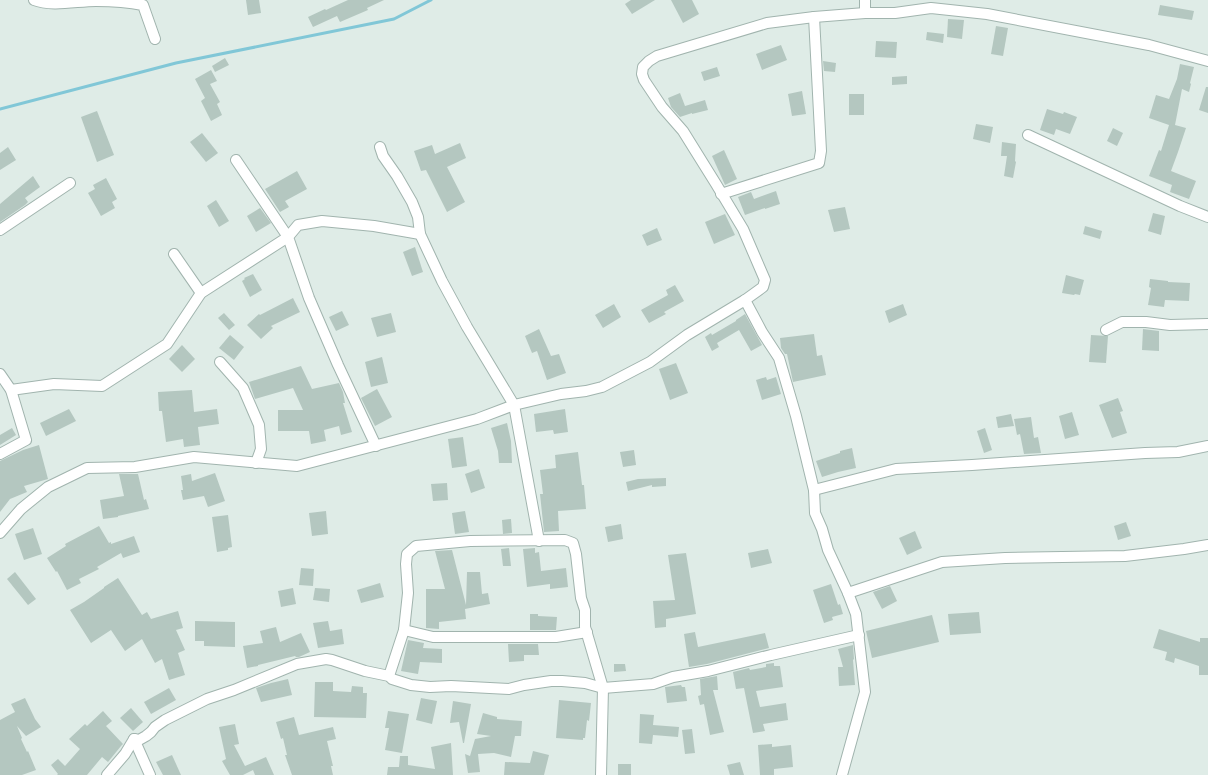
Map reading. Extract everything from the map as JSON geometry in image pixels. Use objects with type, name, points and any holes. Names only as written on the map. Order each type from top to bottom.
[{"type":"street","points":[[34,0],[42,3],[103,1],[143,5],[155,39]]},
{"type":"street","points":[[864,13],[865,0]]},
{"type":"street","points":[[0,533],[21,509],[48,487],[87,468],[135,467],[194,457],[297,466],[477,419],[514,405],[602,387],[650,362],[687,335],[763,287],[765,280],[743,229],[683,131],[662,107],[644,80],[642,74],[643,67],[657,56],[767,23],[864,13],[895,13],[931,8],[987,14],[1149,45],[1208,61]]},
{"type":"street","points":[[722,194],[818,163],[821,150],[814,17]]},
{"type":"street","points":[[1028,135],[1180,206],[1208,217]]},
{"type":"street","points":[[380,147],[383,156],[412,202],[418,217],[420,234],[442,281],[514,405],[539,541]]},
{"type":"street","points":[[236,160],[288,238],[309,298],[376,446]]},
{"type":"street","points":[[0,230],[70,183]]},
{"type":"street","points":[[11,390],[54,384],[102,386],[167,344],[201,293],[288,238],[298,225],[322,221],[374,226],[420,234]]},
{"type":"street","points":[[174,254],[201,293]]},
{"type":"street","points":[[745,300],[762,332],[779,358],[796,416],[814,490],[815,513],[828,550],[856,614],[865,692],[842,775]]},
{"type":"street","points":[[1106,330],[1122,322],[1146,322],[1170,326],[1208,324]]},
{"type":"street","points":[[220,362],[243,388],[259,425],[261,449],[256,463]]},
{"type":"street","points":[[0,374],[11,390],[26,440],[0,454]]},
{"type":"street","points":[[814,490],[896,469],[1178,452],[1208,446]]},
{"type":"street","points":[[389,676],[404,630],[408,592],[407,554],[416,546],[470,541],[565,540],[573,543],[581,598],[585,610],[585,627],[604,688],[601,775]]},
{"type":"street","points":[[848,593],[942,562],[1005,558],[1125,556],[1208,545]]},
{"type":"street","points":[[404,630],[433,637],[472,638],[556,637],[587,632]]},
{"type":"street","points":[[134,739],[140,740],[151,732],[155,726],[208,699],[297,664],[326,659],[389,676],[392,679],[411,685],[430,687],[451,686],[509,689],[524,685],[562,681],[585,683],[604,688],[653,684],[673,677],[708,671],[859,635]]},
{"type":"street","points":[[107,775],[125,754],[134,739]]},
{"type":"street","points":[[134,739],[150,775]]},
{"type":"building","points":[[246,0],[259,0],[261,13],[248,15]]},
{"type":"building","points":[[348,0],[384,0],[367,8],[368,10],[340,22],[337,16],[313,27],[308,17]]},
{"type":"building","points":[[631,0],[655,0],[632,14],[625,4]]},
{"type":"building","points":[[671,0],[692,0],[699,14],[683,23]]},
{"type":"building","points":[[1160,5],[1194,11],[1192,20],[1158,15]]},
{"type":"building","points":[[948,19],[964,20],[962,39],[947,37]]},
{"type":"building","points":[[996,26],[1008,28],[1003,56],[991,54]]},
{"type":"building","points":[[927,32],[944,34],[943,43],[926,40]]},
{"type":"building","points":[[876,41],[897,42],[896,58],[875,57]]},
{"type":"building","points":[[781,45],[787,60],[762,70],[756,54]]},
{"type":"building","points":[[225,58],[229,65],[215,72],[212,66]]},
{"type":"building","points":[[823,61],[836,63],[835,72],[824,71]]},
{"type":"building","points":[[1180,64],[1194,67],[1189,92],[1182,89],[1175,125],[1186,128],[1171,171],[1196,181],[1189,199],[1170,192],[1172,185],[1149,176],[1159,150],[1161,151],[1169,125],[1149,118],[1156,95],[1169,99],[1177,79]]},
{"type":"building","points":[[717,67],[720,76],[704,81],[701,72]]},
{"type":"building","points":[[211,70],[217,81],[210,84],[220,102],[217,104],[222,115],[211,121],[201,101],[205,98],[195,79]]},
{"type":"building","points":[[907,76],[907,84],[892,85],[892,77]]},
{"type":"building","points":[[1206,87],[1208,87],[1208,113],[1199,110]]},
{"type":"building","points":[[802,91],[806,114],[792,116],[788,94]]},
{"type":"building","points":[[680,93],[685,106],[705,100],[708,110],[680,117],[671,107],[668,98]]},
{"type":"building","points":[[849,94],[864,94],[864,115],[849,115]]},
{"type":"building","points":[[1047,109],[1077,117],[1070,134],[1056,129],[1054,135],[1040,130]]},
{"type":"building","points":[[97,111],[114,155],[97,162],[81,117]]},
{"type":"building","points":[[976,124],[993,127],[990,143],[973,139]]},
{"type":"building","points":[[1113,128],[1123,133],[1117,146],[1107,141]]},
{"type":"building","points":[[202,133],[218,153],[206,162],[190,142]]},
{"type":"building","points":[[1002,142],[1016,144],[1016,162],[1013,178],[1004,176],[1007,156],[1001,156]]},
{"type":"building","points":[[460,143],[466,158],[447,167],[465,202],[447,212],[426,170],[421,171],[414,151],[432,145],[435,154]]},
{"type":"building","points":[[8,147],[16,160],[0,170],[0,153]]},
{"type":"building","points":[[724,150],[737,179],[725,185],[712,156]]},
{"type":"building","points":[[297,171],[307,189],[285,201],[289,207],[280,212],[265,189]]},
{"type":"building","points":[[33,176],[40,187],[25,198],[28,202],[25,205],[0,222],[0,204]]},
{"type":"building","points":[[106,178],[117,199],[112,202],[115,208],[101,216],[88,193],[95,189],[93,185]]},
{"type":"building","points":[[776,191],[780,204],[745,215],[738,197],[751,192],[754,199]]},
{"type":"building","points":[[216,200],[229,221],[219,227],[207,206]]},
{"type":"building","points":[[845,207],[850,229],[834,232],[828,210]]},
{"type":"building","points":[[260,208],[271,223],[256,232],[247,216]]},
{"type":"building","points":[[1153,213],[1165,216],[1161,235],[1148,231]]},
{"type":"building","points":[[725,214],[735,235],[714,244],[705,222]]},
{"type":"building","points":[[1085,226],[1102,231],[1100,239],[1083,234]]},
{"type":"building","points":[[657,228],[662,240],[647,246],[642,235]]},
{"type":"building","points":[[415,247],[423,272],[412,276],[403,252]]},
{"type":"building","points":[[253,274],[262,290],[250,297],[242,281]]},
{"type":"building","points":[[1066,275],[1084,280],[1080,295],[1062,293]]},
{"type":"building","points":[[1150,279],[1190,283],[1189,301],[1165,300],[1164,307],[1148,305],[1151,288],[1149,287]]},
{"type":"building","points":[[675,285],[684,301],[649,323],[641,310],[668,295],[666,290]]},
{"type":"building","points":[[293,298],[300,312],[271,326],[273,328],[261,339],[247,325],[259,314]]},
{"type":"building","points":[[614,304],[621,317],[603,328],[595,315]]},
{"type":"building","points":[[903,304],[907,315],[889,323],[885,311]]},
{"type":"building","points":[[342,311],[349,325],[336,331],[329,317]]},
{"type":"building","points":[[224,313],[235,325],[229,330],[218,318]]},
{"type":"building","points":[[391,313],[396,332],[377,337],[371,318]]},
{"type":"building","points":[[745,314],[762,345],[751,351],[739,330],[717,343],[719,347],[712,351],[705,337],[711,333],[712,335]]},
{"type":"building","points":[[539,329],[551,356],[559,354],[566,373],[547,380],[537,351],[532,353],[525,336]]},
{"type":"building","points":[[1143,329],[1159,331],[1159,351],[1142,350]]},
{"type":"building","points":[[814,334],[817,356],[822,355],[826,375],[793,382],[787,354],[781,348],[780,338]]},
{"type":"building","points":[[230,335],[244,347],[234,360],[219,348]]},
{"type":"building","points":[[1091,335],[1108,336],[1106,363],[1089,362]]},
{"type":"building","points":[[182,345],[195,359],[182,372],[169,359]]},
{"type":"building","points":[[382,357],[388,383],[371,387],[365,362]]},
{"type":"building","points":[[676,363],[688,393],[670,400],[659,369]]},
{"type":"building","points":[[301,366],[312,389],[339,383],[343,392],[345,403],[343,403],[352,432],[341,435],[339,426],[324,430],[326,441],[311,444],[309,431],[278,431],[278,410],[303,410],[293,388],[255,399],[249,382]]},
{"type":"building","points":[[766,377],[767,380],[776,377],[781,394],[762,400],[756,380]]},
{"type":"building","points":[[377,389],[392,417],[375,426],[361,398]]},
{"type":"building","points":[[192,390],[194,412],[217,409],[219,424],[198,427],[200,445],[184,447],[183,439],[166,442],[162,411],[159,411],[158,392]]},
{"type":"building","points":[[1118,398],[1123,411],[1120,412],[1127,433],[1112,438],[1099,405]]},
{"type":"building","points":[[69,409],[76,421],[46,436],[40,423]]},
{"type":"building","points":[[565,409],[568,432],[554,434],[553,430],[536,432],[534,414]]},
{"type":"building","points":[[1072,412],[1079,435],[1065,439],[1059,416]]},
{"type":"building","points":[[1011,414],[1014,426],[998,428],[996,417]]},
{"type":"building","points":[[1031,417],[1034,438],[1038,437],[1041,453],[1024,454],[1020,434],[1017,435],[1014,419]]},
{"type":"building","points":[[507,423],[511,441],[512,463],[499,463],[498,451],[491,428]]},
{"type":"building","points":[[12,428],[16,435],[0,445],[0,435]]},
{"type":"building","points":[[985,428],[992,450],[984,453],[977,431]]},
{"type":"building","points":[[463,437],[467,466],[452,468],[448,439]]},
{"type":"building","points":[[39,445],[48,479],[24,486],[27,492],[10,499],[0,512],[0,461]]},
{"type":"building","points":[[852,448],[856,468],[822,477],[816,461]]},
{"type":"building","points":[[634,450],[636,465],[623,467],[620,452]]},
{"type":"building","points":[[578,452],[586,509],[558,511],[559,531],[544,532],[540,494],[543,494],[540,470],[556,468],[555,455]]},
{"type":"building","points":[[479,469],[485,488],[471,493],[465,474]]},
{"type":"building","points":[[215,473],[225,501],[208,507],[204,496],[183,500],[181,476],[191,474],[192,481]]},
{"type":"building","points":[[119,474],[138,474],[144,500],[146,499],[149,509],[103,519],[100,500],[124,496]]},
{"type":"building","points":[[666,478],[666,486],[652,487],[652,485],[628,491],[626,482],[638,479]]},
{"type":"building","points":[[447,483],[448,500],[433,501],[431,484]]},
{"type":"building","points":[[326,511],[328,534],[312,536],[309,513]]},
{"type":"building","points":[[465,511],[469,532],[455,534],[452,513]]},
{"type":"building","points":[[228,515],[232,547],[228,548],[228,550],[217,552],[212,517]]},
{"type":"building","points":[[511,519],[512,533],[503,534],[502,520]]},
{"type":"building","points":[[1126,522],[1131,536],[1118,540],[1114,526]]},
{"type":"building","points":[[621,524],[623,539],[608,542],[605,527]]},
{"type":"building","points":[[99,526],[111,544],[134,536],[140,552],[123,558],[121,553],[97,567],[99,569],[79,579],[81,583],[67,590],[57,571],[47,558],[66,546],[65,544]]},
{"type":"building","points":[[33,528],[42,554],[24,560],[15,534]]},
{"type":"building","points":[[915,531],[922,548],[907,555],[899,538]]},
{"type":"building","points":[[509,548],[511,566],[503,566],[501,549]]},
{"type":"building","points":[[535,548],[535,553],[539,552],[541,571],[566,568],[568,587],[550,589],[550,584],[527,587],[523,549]]},
{"type":"building","points":[[768,549],[772,563],[751,568],[748,553]]},
{"type":"building","points":[[452,550],[466,605],[467,572],[480,572],[482,594],[488,593],[490,604],[465,609],[466,619],[439,622],[439,629],[426,628],[426,589],[445,589],[435,551]]},
{"type":"building","points":[[686,553],[696,614],[666,619],[666,627],[655,628],[653,601],[675,600],[668,555]]},
{"type":"building","points":[[301,568],[314,569],[313,586],[299,585]]},
{"type":"building","points":[[15,572],[36,599],[28,605],[7,579]]},
{"type":"building","points":[[118,578],[142,615],[147,612],[151,619],[178,611],[183,628],[176,630],[185,650],[178,653],[185,675],[169,680],[162,659],[155,663],[142,639],[125,651],[111,630],[91,643],[70,610]]},
{"type":"building","points":[[380,583],[384,597],[361,603],[357,590]]},
{"type":"building","points":[[831,584],[843,614],[832,617],[833,620],[824,623],[813,590]]},
{"type":"building","points":[[890,586],[897,601],[882,609],[873,592]]},
{"type":"building","points":[[293,588],[296,604],[281,607],[278,591]]},
{"type":"building","points":[[315,588],[330,589],[329,602],[313,600]]},
{"type":"building","points":[[979,612],[981,633],[950,635],[948,614]]},
{"type":"building","points":[[530,614],[557,617],[556,630],[530,630]]},
{"type":"building","points":[[932,615],[939,642],[872,658],[866,631]]},
{"type":"building","points":[[195,621],[235,622],[235,647],[204,646],[204,641],[195,641]]},
{"type":"building","points":[[328,621],[330,631],[342,629],[344,644],[318,648],[313,623]]},
{"type":"building","points":[[276,627],[280,642],[301,633],[310,652],[299,657],[295,656],[247,668],[243,646],[263,643],[260,631]]},
{"type":"building","points":[[1159,629],[1200,642],[1200,638],[1208,638],[1208,675],[1199,675],[1199,666],[1175,658],[1174,663],[1165,660],[1167,652],[1153,648]]},
{"type":"building","points":[[695,632],[698,647],[765,633],[769,648],[689,667],[684,634]]},
{"type":"building","points":[[408,640],[424,643],[423,648],[442,649],[442,663],[420,662],[418,674],[401,671]]},
{"type":"building","points":[[508,644],[538,644],[539,655],[524,655],[524,661],[509,662]]},
{"type":"building","points":[[853,645],[855,685],[839,686],[838,667],[843,667],[838,649]]},
{"type":"building","points":[[774,663],[774,666],[780,666],[783,687],[756,691],[760,707],[786,703],[788,720],[763,724],[765,731],[753,733],[744,688],[736,689],[733,672],[749,668],[750,670],[766,667],[766,664]]},
{"type":"building","points":[[614,664],[625,664],[626,671],[614,672]]},
{"type":"building","points":[[717,676],[718,690],[713,690],[724,732],[710,735],[704,704],[700,705],[698,696],[701,695],[700,679]]},
{"type":"building","points":[[288,679],[292,695],[261,702],[256,688]]},
{"type":"building","points":[[315,682],[333,682],[333,691],[351,692],[352,686],[363,687],[363,693],[367,693],[366,718],[314,717]]},
{"type":"building","points":[[681,685],[685,687],[687,701],[667,703],[665,687]]},
{"type":"building","points":[[169,688],[176,700],[151,714],[144,702]]},
{"type":"building","points":[[25,698],[41,727],[26,736],[17,726],[36,770],[22,775],[0,775],[0,720],[15,712],[11,704]]},
{"type":"building","points":[[421,698],[437,701],[432,724],[416,720]]},
{"type":"building","points":[[559,700],[591,703],[589,721],[587,720],[585,738],[583,740],[556,738]]},
{"type":"building","points":[[453,701],[471,704],[464,743],[459,722],[450,723]]},
{"type":"building","points":[[131,708],[143,722],[133,731],[120,718]]},
{"type":"building","points":[[103,711],[112,721],[106,726],[123,744],[108,762],[102,757],[87,775],[57,775],[51,765],[58,759],[65,766],[80,749],[69,739]]},
{"type":"building","points":[[388,711],[409,714],[402,753],[385,750],[389,728],[385,728]]},
{"type":"building","points":[[483,713],[497,717],[497,719],[522,721],[521,736],[515,736],[511,757],[494,753],[478,754],[480,772],[468,773],[465,754],[470,756],[475,739],[491,736],[477,734]]},
{"type":"building","points":[[640,714],[654,715],[653,725],[679,727],[678,737],[653,735],[652,744],[639,743]]},
{"type":"building","points":[[294,717],[299,735],[333,727],[336,739],[327,741],[333,766],[331,766],[333,775],[292,775],[285,755],[287,755],[283,738],[281,739],[276,722]]},
{"type":"building","points":[[235,724],[239,744],[234,745],[245,766],[266,757],[274,775],[255,775],[253,770],[243,775],[230,775],[222,761],[226,759],[219,727]]},
{"type":"building","points":[[692,729],[695,753],[685,754],[682,730]]},
{"type":"building","points":[[451,743],[453,775],[387,775],[388,767],[399,767],[400,756],[408,756],[408,765],[435,769],[431,747]]},
{"type":"building","points":[[772,744],[772,747],[791,745],[793,767],[774,769],[774,775],[760,775],[758,745]]},
{"type":"building","points":[[533,751],[549,755],[544,775],[504,775],[505,762],[530,763]]},
{"type":"building","points":[[172,755],[181,775],[163,775],[156,762]]},
{"type":"building","points":[[740,762],[744,775],[730,775],[727,765]]},
{"type":"building","points":[[618,764],[631,764],[631,775],[618,775]]},
{"type":"waterway","points":[[0,109],[176,63],[394,19],[431,0]]}]
